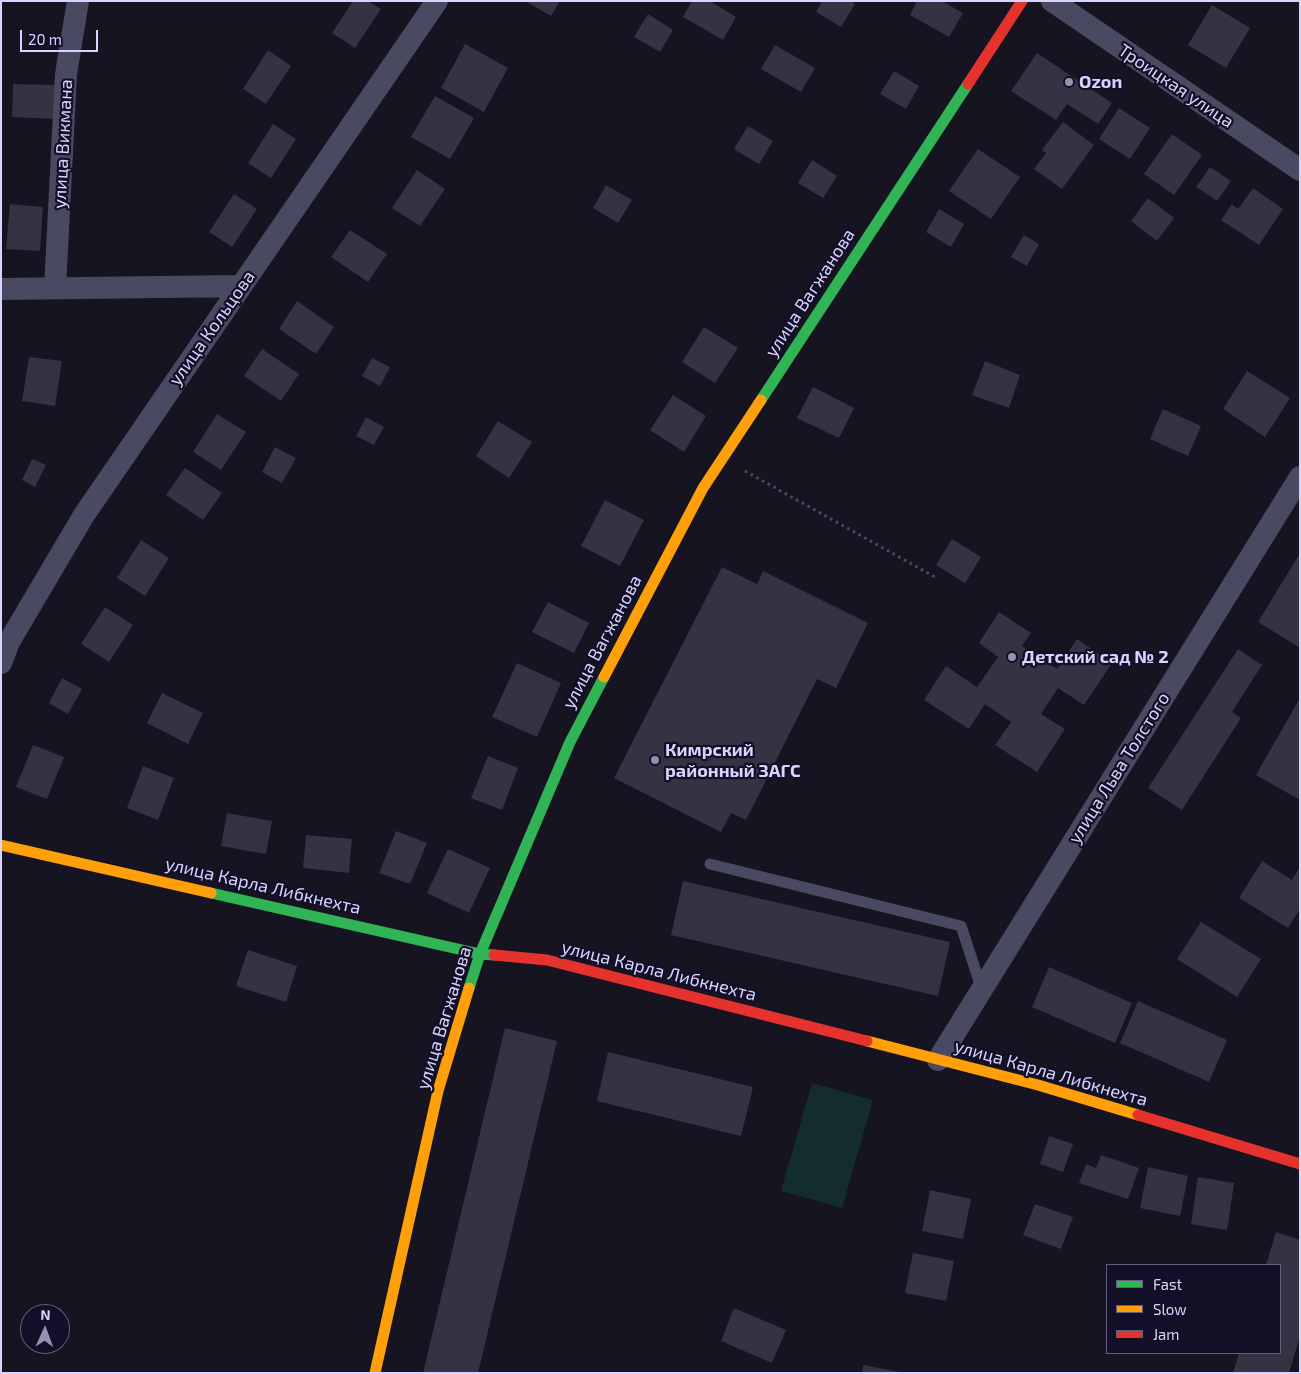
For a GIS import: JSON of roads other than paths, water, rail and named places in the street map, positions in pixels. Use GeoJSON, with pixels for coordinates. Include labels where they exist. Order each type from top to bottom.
{"type":"FeatureCollection","features":[{"type":"Feature","properties":{"kind":"street","name":"улица Викмана"},"geometry":{"type":"LineString","coordinates":[[55,288],[66,74],[78,1]]}},
{"type":"Feature","properties":{"kind":"street","name":"улица Кольцова"},"geometry":{"type":"LineString","coordinates":[[1,663],[8,642],[84,515],[437,1]]}},
{"type":"Feature","properties":{"kind":"street","name":"улица Вагжанова"},"geometry":{"type":"LineString","coordinates":[[375,1373],[438,1091],[480,954],[570,742],[703,488],[1022,1]]}},
{"type":"Feature","properties":{"kind":"street","name":"Троицкая улица"},"geometry":{"type":"LineString","coordinates":[[1052,1],[1300,170]]}},
{"type":"Feature","properties":{"kind":"street"},"geometry":{"type":"LineString","coordinates":[[1,289],[241,286]]}},
{"type":"Feature","properties":{"kind":"street","name":"улица Льва Толстого"},"geometry":{"type":"LineString","coordinates":[[938,1060],[1300,477]]}},
{"type":"Feature","properties":{"kind":"street","name":"улица Карла Либкнехта"},"geometry":{"type":"LineString","coordinates":[[1,845],[480,954],[547,960],[1038,1085],[1300,1164]]}},
{"type":"Feature","properties":{"kind":"lane"},"geometry":{"type":"LineString","coordinates":[[710,864],[961,926],[982,990]]}},
{"type":"Feature","properties":{"kind":"place","name":"Ozon"},"geometry":{"type":"Point","coordinates":[1069,82]}},
{"type":"Feature","properties":{"kind":"place","name":"Детский сад № 2"},"geometry":{"type":"Point","coordinates":[1012,657]}},
{"type":"Feature","properties":{"kind":"place","name":"Кимрский районный ЗАГС"},"geometry":{"type":"Point","coordinates":[655,760]}}]}
